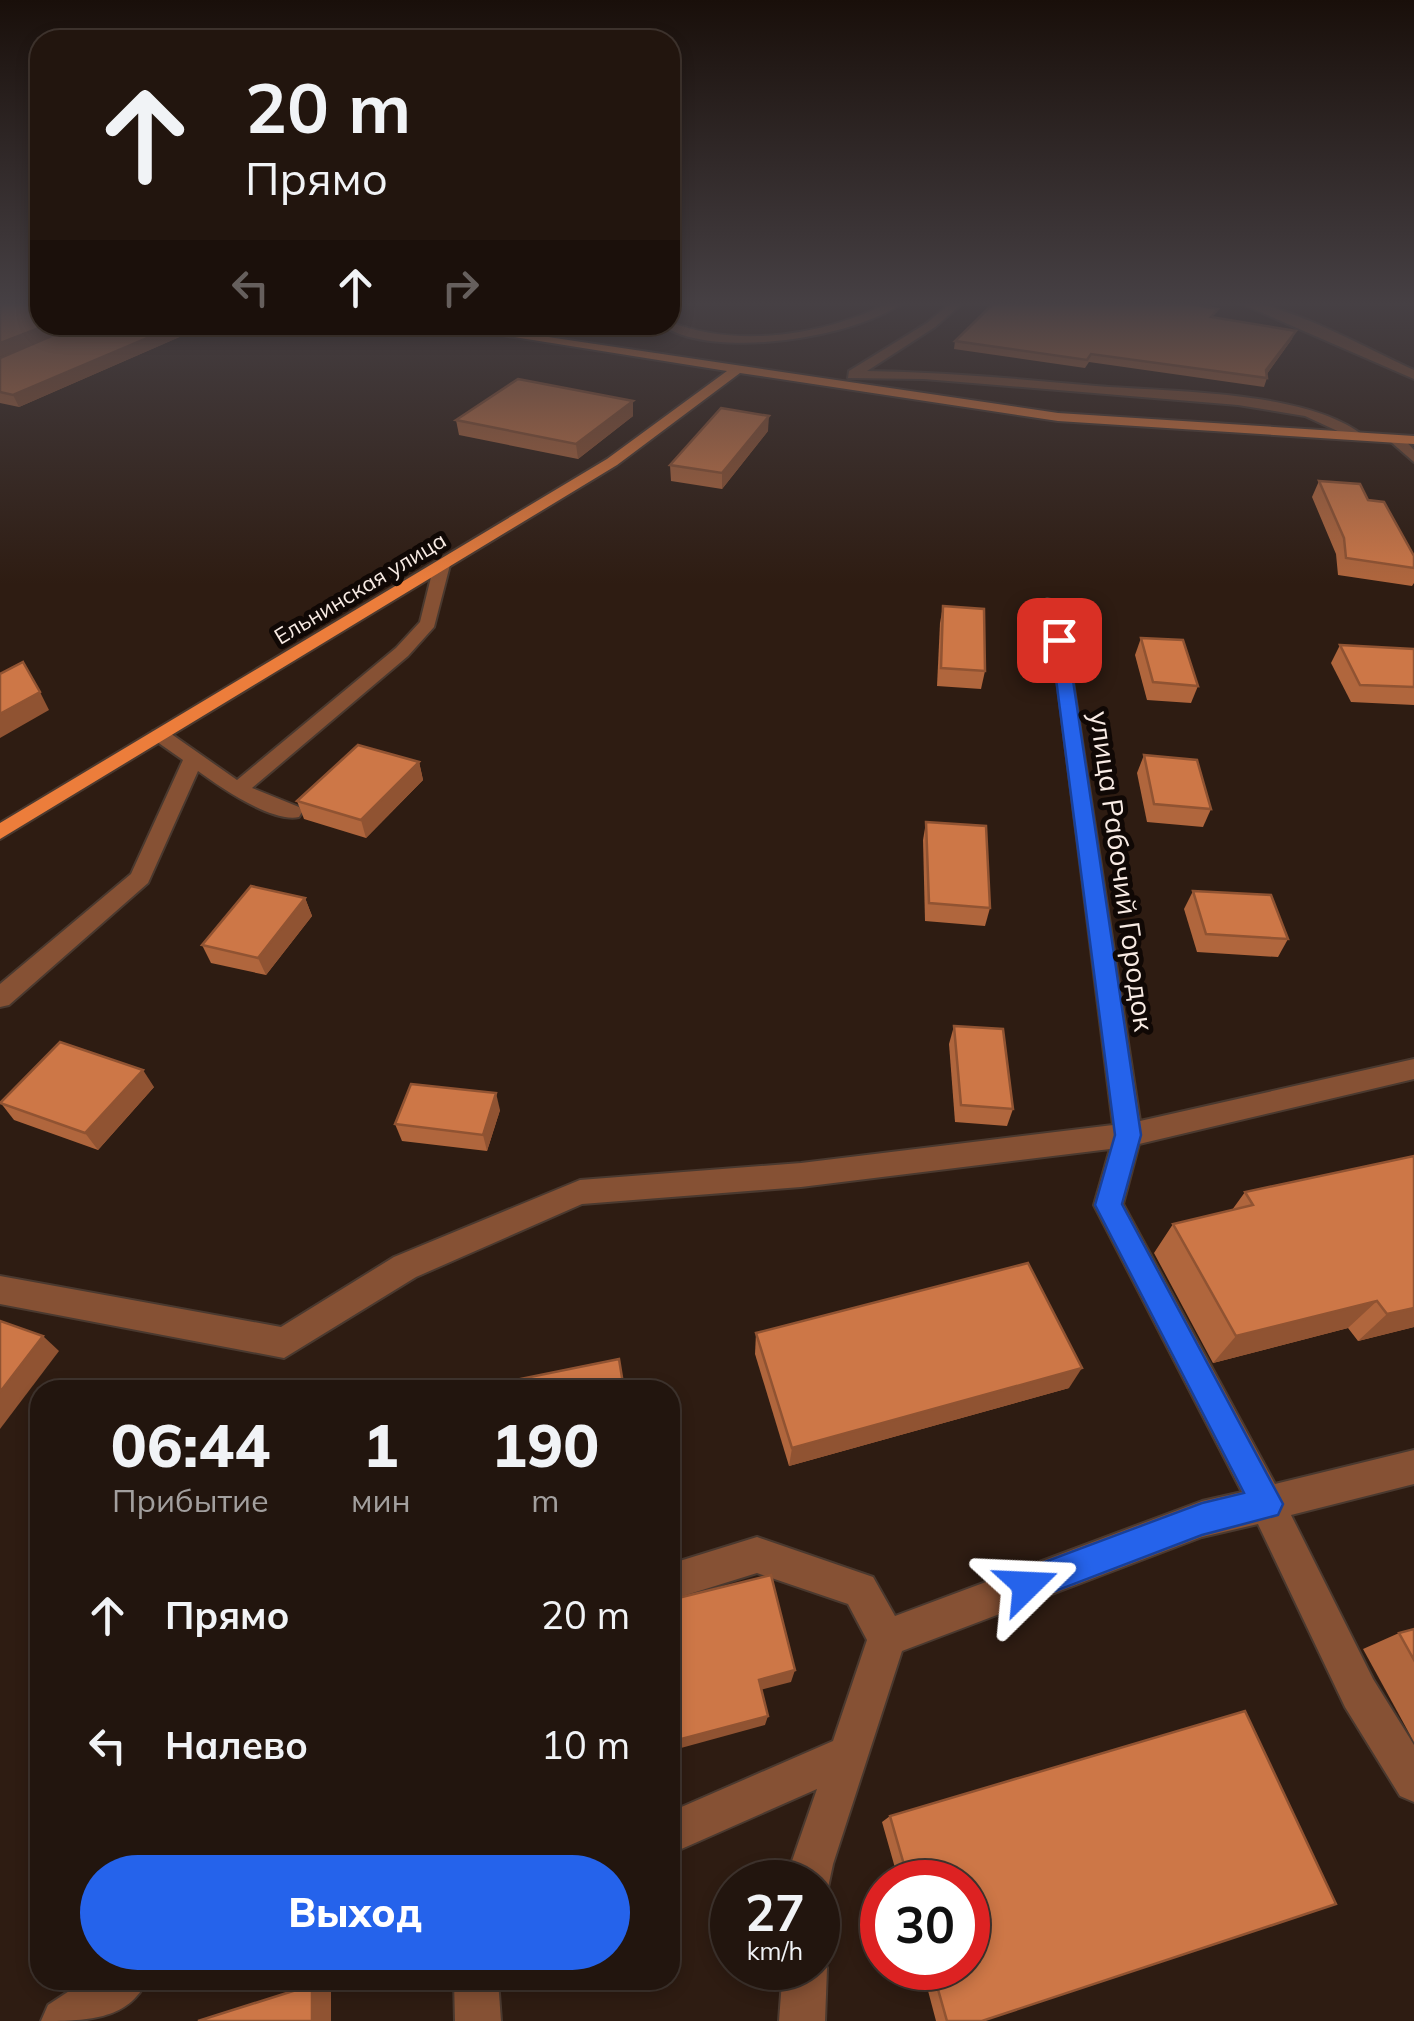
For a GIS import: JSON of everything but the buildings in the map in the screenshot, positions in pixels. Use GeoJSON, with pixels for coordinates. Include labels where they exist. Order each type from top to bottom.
{"type":"FeatureCollection","features":[{"type":"Feature","properties":{"kind":"main road","name":"Ельнинская улица"},"geometry":{"type":"LineString","coordinates":[[0,832],[612,462],[701,395]]}},
{"type":"Feature","properties":{"kind":"main road"},"geometry":{"type":"LineString","coordinates":[[907,395],[1058,417],[1414,440]]}},
{"type":"Feature","properties":{"kind":"street"},"geometry":{"type":"LineString","coordinates":[[1169,395],[1238,401],[1308,414],[1357,436]]}},
{"type":"Feature","properties":{"kind":"street"},"geometry":{"type":"LineString","coordinates":[[1396,439],[1414,458]]}},
{"type":"Feature","properties":{"kind":"street"},"geometry":{"type":"LineString","coordinates":[[238,790],[402,652],[428,623],[442,565]]}},
{"type":"Feature","properties":{"kind":"street","name":"улица Рабочий Городок"},"geometry":{"type":"LineString","coordinates":[[1053,603],[1128,1135]]}},
{"type":"Feature","properties":{"kind":"street"},"geometry":{"type":"LineString","coordinates":[[160,735],[238,790],[292,812]]}},
{"type":"Feature","properties":{"kind":"street"},"geometry":{"type":"LineString","coordinates":[[0,998],[140,878],[192,758]]}},
{"type":"Feature","properties":{"kind":"street"},"geometry":{"type":"LineString","coordinates":[[0,1290],[284,1343],[404,1267],[580,1192],[801,1175],[1128,1135],[1414,1069]]}},
{"type":"Feature","properties":{"kind":"street"},"geometry":{"type":"LineString","coordinates":[[1128,1135],[1108,1205],[1267,1504],[1359,1692],[1414,1782]]}},
{"type":"Feature","properties":{"kind":"street"},"geometry":{"type":"LineString","coordinates":[[887,1638],[1202,1519],[1414,1467]]}},
{"type":"Feature","properties":{"kind":"street"},"geometry":{"type":"LineString","coordinates":[[680,1579],[757,1555],[860,1590],[887,1638],[813,1860]]}},
{"type":"Feature","properties":{"kind":"street"},"geometry":{"type":"LineString","coordinates":[[680,1830],[848,1754]]}},
{"type":"Feature","properties":{"kind":"street"},"geometry":{"type":"LineString","coordinates":[[64,2021],[110,1990]]}},
{"type":"Feature","properties":{"kind":"street"},"geometry":{"type":"LineString","coordinates":[[476,1990],[478,2021]]}},
{"type":"Feature","properties":{"kind":"street"},"geometry":{"type":"LineString","coordinates":[[802,2021],[804,1990]]}},
{"type":"Feature","properties":{"kind":"route"},"geometry":{"type":"LineString","coordinates":[[1027,1585],[1202,1519],[1267,1504],[1108,1205],[1128,1135],[1124,1088],[1059,640]]}}]}
